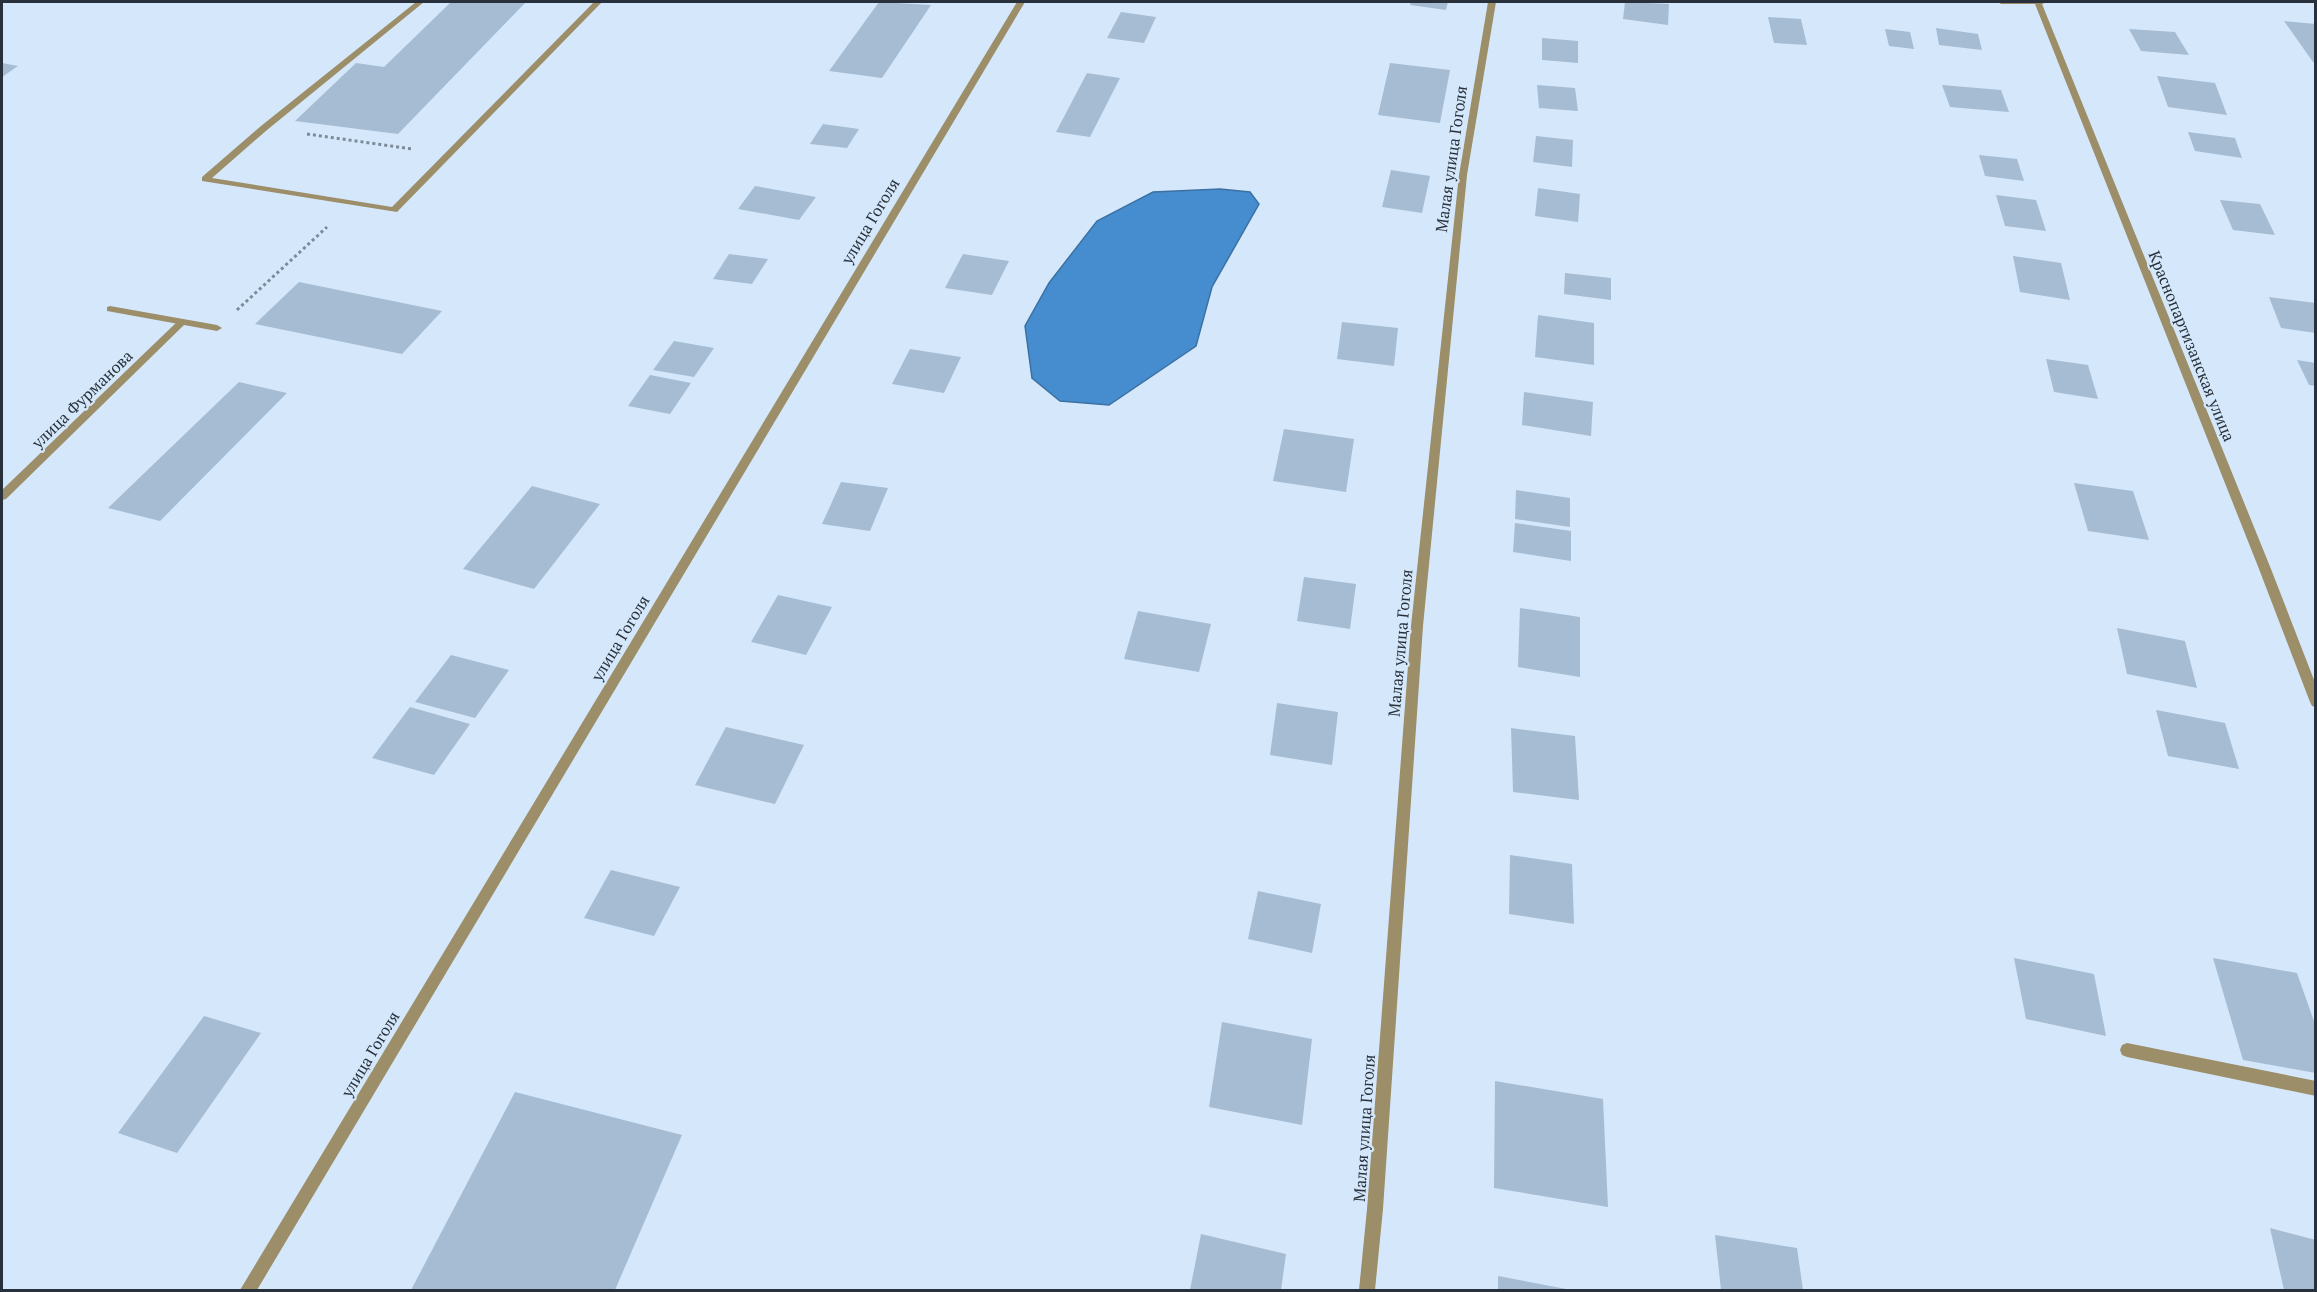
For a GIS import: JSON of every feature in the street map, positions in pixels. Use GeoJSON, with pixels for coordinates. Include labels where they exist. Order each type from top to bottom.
{"type":"FeatureCollection","features":[{"type":"Feature","properties":{"kind":"street"},"geometry":{"type":"LineString","coordinates":[[420,2],[264,128],[205,179],[394,210],[598,2]]}},
{"type":"Feature","properties":{"kind":"street","name":"улица Гоголя"},"geometry":{"type":"LineString","coordinates":[[248,1290],[1021,2]]}},
{"type":"Feature","properties":{"kind":"street","name":"Малая улица Гоголя"},"geometry":{"type":"LineString","coordinates":[[1367,1290],[1375,1209],[1417,626],[1463,174],[1492,2]]}},
{"type":"Feature","properties":{"kind":"street"},"geometry":{"type":"LineString","coordinates":[[2001,2],[2042,2]]}},
{"type":"Feature","properties":{"kind":"street","name":"Краснопартизанская улица"},"geometry":{"type":"LineString","coordinates":[[2042,2],[2316,702]]}},
{"type":"Feature","properties":{"kind":"street"},"geometry":{"type":"LineString","coordinates":[[110,309],[217,328]]}},
{"type":"Feature","properties":{"kind":"street","name":"улица Фурманова"},"geometry":{"type":"LineString","coordinates":[[2,496],[182,322]]}},
{"type":"Feature","properties":{"kind":"street"},"geometry":{"type":"LineString","coordinates":[[2127,1050],[2316,1089]]}},
{"type":"Feature","properties":{"kind":"water"},"geometry":{"type":"Polygon","coordinates":[[[1220,189],[1250,192],[1259,204],[1212,287],[1196,346],[1109,405],[1060,401],[1032,378],[1025,326],[1049,283],[1097,221],[1153,192],[1220,189]]]}},
{"type":"Feature","properties":{"kind":"building"},"geometry":{"type":"Polygon","coordinates":[[[451,2],[526,2],[398,134],[295,121],[356,63],[384,67],[451,2]]]}},
{"type":"Feature","properties":{"kind":"building"},"geometry":{"type":"Polygon","coordinates":[[[879,2],[931,5],[882,78],[829,71],[879,2]]]}},
{"type":"Feature","properties":{"kind":"building"},"geometry":{"type":"Polygon","coordinates":[[[1411,2],[1448,2],[1446,10],[1410,5],[1411,2]]]}},
{"type":"Feature","properties":{"kind":"building"},"geometry":{"type":"Polygon","coordinates":[[[1625,2],[1669,4],[1668,25],[1623,19],[1625,2]]]}},
{"type":"Feature","properties":{"kind":"building"},"geometry":{"type":"Polygon","coordinates":[[[1121,12],[1156,17],[1144,43],[1107,38],[1121,12]]]}},
{"type":"Feature","properties":{"kind":"building"},"geometry":{"type":"Polygon","coordinates":[[[1768,17],[1801,19],[1807,45],[1774,43],[1768,17]]]}},
{"type":"Feature","properties":{"kind":"building"},"geometry":{"type":"Polygon","coordinates":[[[2284,21],[2316,24],[2316,63],[2313,62],[2284,21]]]}},
{"type":"Feature","properties":{"kind":"building"},"geometry":{"type":"Polygon","coordinates":[[[1936,28],[1978,34],[1982,50],[1939,45],[1936,28]]]}},
{"type":"Feature","properties":{"kind":"building"},"geometry":{"type":"Polygon","coordinates":[[[1885,29],[1910,32],[1914,49],[1889,46],[1885,29]]]}},
{"type":"Feature","properties":{"kind":"building"},"geometry":{"type":"Polygon","coordinates":[[[2129,29],[2175,32],[2189,55],[2141,51],[2129,29]]]}},
{"type":"Feature","properties":{"kind":"building"},"geometry":{"type":"Polygon","coordinates":[[[1542,38],[1578,41],[1578,63],[1542,60],[1542,38]]]}},
{"type":"Feature","properties":{"kind":"building"},"geometry":{"type":"Polygon","coordinates":[[[2,63],[18,66],[2,77],[2,63]]]}},
{"type":"Feature","properties":{"kind":"building"},"geometry":{"type":"Polygon","coordinates":[[[1390,63],[1450,70],[1440,123],[1378,115],[1390,63]]]}},
{"type":"Feature","properties":{"kind":"building"},"geometry":{"type":"Polygon","coordinates":[[[1087,73],[1120,78],[1090,137],[1056,132],[1087,73]]]}},
{"type":"Feature","properties":{"kind":"building"},"geometry":{"type":"Polygon","coordinates":[[[2157,76],[2215,83],[2227,115],[2168,107],[2157,76]]]}},
{"type":"Feature","properties":{"kind":"building"},"geometry":{"type":"Polygon","coordinates":[[[1537,85],[1575,88],[1578,111],[1539,108],[1537,85]]]}},
{"type":"Feature","properties":{"kind":"building"},"geometry":{"type":"Polygon","coordinates":[[[1942,85],[2001,90],[2009,112],[1950,107],[1942,85]]]}},
{"type":"Feature","properties":{"kind":"building"},"geometry":{"type":"Polygon","coordinates":[[[823,124],[859,129],[847,148],[810,144],[823,124]]]}},
{"type":"Feature","properties":{"kind":"building"},"geometry":{"type":"Polygon","coordinates":[[[2188,132],[2235,138],[2242,158],[2195,151],[2188,132]]]}},
{"type":"Feature","properties":{"kind":"building"},"geometry":{"type":"Polygon","coordinates":[[[1536,136],[1573,140],[1572,167],[1533,162],[1536,136]]]}},
{"type":"Feature","properties":{"kind":"building"},"geometry":{"type":"Polygon","coordinates":[[[1979,155],[2017,159],[2024,181],[1985,176],[1979,155]]]}},
{"type":"Feature","properties":{"kind":"building"},"geometry":{"type":"Polygon","coordinates":[[[1391,170],[1430,176],[1422,213],[1382,207],[1391,170]]]}},
{"type":"Feature","properties":{"kind":"building"},"geometry":{"type":"Polygon","coordinates":[[[755,186],[816,197],[799,220],[738,209],[755,186]]]}},
{"type":"Feature","properties":{"kind":"building"},"geometry":{"type":"Polygon","coordinates":[[[1538,188],[1580,194],[1578,222],[1535,216],[1538,188]]]}},
{"type":"Feature","properties":{"kind":"building"},"geometry":{"type":"Polygon","coordinates":[[[1996,195],[2036,200],[2046,231],[2005,226],[1996,195]]]}},
{"type":"Feature","properties":{"kind":"building"},"geometry":{"type":"Polygon","coordinates":[[[2220,200],[2260,204],[2275,235],[2233,230],[2220,200]]]}},
{"type":"Feature","properties":{"kind":"building"},"geometry":{"type":"Polygon","coordinates":[[[729,254],[768,259],[752,284],[713,279],[729,254]]]}},
{"type":"Feature","properties":{"kind":"building"},"geometry":{"type":"Polygon","coordinates":[[[963,254],[1009,261],[992,295],[945,288],[963,254]]]}},
{"type":"Feature","properties":{"kind":"building"},"geometry":{"type":"Polygon","coordinates":[[[2013,256],[2061,263],[2070,300],[2020,292],[2013,256]]]}},
{"type":"Feature","properties":{"kind":"building"},"geometry":{"type":"Polygon","coordinates":[[[1565,273],[1611,278],[1611,300],[1564,294],[1565,273]]]}},
{"type":"Feature","properties":{"kind":"building"},"geometry":{"type":"Polygon","coordinates":[[[299,282],[442,311],[402,354],[255,324],[299,282]]]}},
{"type":"Feature","properties":{"kind":"building"},"geometry":{"type":"Polygon","coordinates":[[[2269,297],[2316,303],[2316,333],[2281,328],[2269,297]]]}},
{"type":"Feature","properties":{"kind":"building"},"geometry":{"type":"Polygon","coordinates":[[[1538,315],[1594,323],[1594,365],[1535,357],[1538,315]]]}},
{"type":"Feature","properties":{"kind":"building"},"geometry":{"type":"Polygon","coordinates":[[[1342,322],[1398,328],[1394,366],[1337,359],[1342,322]]]}},
{"type":"Feature","properties":{"kind":"building"},"geometry":{"type":"Polygon","coordinates":[[[674,341],[714,348],[694,377],[653,370],[674,341]]]}},
{"type":"Feature","properties":{"kind":"building"},"geometry":{"type":"Polygon","coordinates":[[[910,349],[961,357],[944,393],[892,384],[910,349]]]}},
{"type":"Feature","properties":{"kind":"building"},"geometry":{"type":"Polygon","coordinates":[[[2046,359],[2088,365],[2098,399],[2054,392],[2046,359]]]}},
{"type":"Feature","properties":{"kind":"building"},"geometry":{"type":"Polygon","coordinates":[[[2297,360],[2316,363],[2316,386],[2309,385],[2297,360]]]}},
{"type":"Feature","properties":{"kind":"building"},"geometry":{"type":"Polygon","coordinates":[[[650,375],[691,383],[670,414],[628,406],[650,375]]]}},
{"type":"Feature","properties":{"kind":"building"},"geometry":{"type":"Polygon","coordinates":[[[239,382],[287,393],[160,521],[108,508],[239,382]]]}},
{"type":"Feature","properties":{"kind":"building"},"geometry":{"type":"Polygon","coordinates":[[[1524,392],[1593,402],[1591,436],[1522,425],[1524,392]]]}},
{"type":"Feature","properties":{"kind":"building"},"geometry":{"type":"Polygon","coordinates":[[[1284,429],[1354,439],[1346,492],[1273,481],[1284,429]]]}},
{"type":"Feature","properties":{"kind":"building"},"geometry":{"type":"Polygon","coordinates":[[[841,482],[888,488],[870,531],[822,524],[841,482]]]}},
{"type":"Feature","properties":{"kind":"building"},"geometry":{"type":"Polygon","coordinates":[[[2074,483],[2133,491],[2149,540],[2088,531],[2074,483]]]}},
{"type":"Feature","properties":{"kind":"building"},"geometry":{"type":"Polygon","coordinates":[[[532,486],[600,504],[534,589],[463,569],[532,486]]]}},
{"type":"Feature","properties":{"kind":"building"},"geometry":{"type":"Polygon","coordinates":[[[1516,490],[1570,498],[1570,527],[1515,519],[1516,490]]]}},
{"type":"Feature","properties":{"kind":"building"},"geometry":{"type":"Polygon","coordinates":[[[1515,523],[1571,531],[1571,561],[1513,552],[1515,523]]]}},
{"type":"Feature","properties":{"kind":"building"},"geometry":{"type":"Polygon","coordinates":[[[1304,577],[1356,584],[1350,629],[1297,621],[1304,577]]]}},
{"type":"Feature","properties":{"kind":"building"},"geometry":{"type":"Polygon","coordinates":[[[778,595],[832,607],[806,655],[751,642],[778,595]]]}},
{"type":"Feature","properties":{"kind":"building"},"geometry":{"type":"Polygon","coordinates":[[[1520,608],[1580,617],[1580,677],[1518,667],[1520,608]]]}},
{"type":"Feature","properties":{"kind":"building"},"geometry":{"type":"Polygon","coordinates":[[[1138,611],[1211,624],[1199,672],[1124,659],[1138,611]]]}},
{"type":"Feature","properties":{"kind":"building"},"geometry":{"type":"Polygon","coordinates":[[[2117,628],[2185,641],[2197,688],[2127,674],[2117,628]]]}},
{"type":"Feature","properties":{"kind":"building"},"geometry":{"type":"Polygon","coordinates":[[[451,655],[509,670],[475,718],[415,702],[451,655]]]}},
{"type":"Feature","properties":{"kind":"building"},"geometry":{"type":"Polygon","coordinates":[[[1277,703],[1338,712],[1332,765],[1270,755],[1277,703]]]}},
{"type":"Feature","properties":{"kind":"building"},"geometry":{"type":"Polygon","coordinates":[[[410,707],[470,724],[434,775],[372,758],[410,707]]]}},
{"type":"Feature","properties":{"kind":"building"},"geometry":{"type":"Polygon","coordinates":[[[2156,710],[2225,723],[2239,769],[2168,756],[2156,710]]]}},
{"type":"Feature","properties":{"kind":"building"},"geometry":{"type":"Polygon","coordinates":[[[726,727],[804,745],[775,804],[695,785],[726,727]]]}},
{"type":"Feature","properties":{"kind":"building"},"geometry":{"type":"Polygon","coordinates":[[[1511,728],[1575,736],[1579,800],[1513,792],[1511,728]]]}},
{"type":"Feature","properties":{"kind":"building"},"geometry":{"type":"Polygon","coordinates":[[[1510,855],[1572,864],[1574,924],[1509,914],[1510,855]]]}},
{"type":"Feature","properties":{"kind":"building"},"geometry":{"type":"Polygon","coordinates":[[[611,870],[680,887],[654,936],[584,918],[611,870]]]}},
{"type":"Feature","properties":{"kind":"building"},"geometry":{"type":"Polygon","coordinates":[[[1258,891],[1321,904],[1312,953],[1248,939],[1258,891]]]}},
{"type":"Feature","properties":{"kind":"building"},"geometry":{"type":"Polygon","coordinates":[[[2014,958],[2094,974],[2106,1036],[2026,1019],[2014,958]]]}},
{"type":"Feature","properties":{"kind":"building"},"geometry":{"type":"Polygon","coordinates":[[[2213,958],[2297,973],[2316,1027],[2316,1073],[2243,1060],[2213,958]]]}},
{"type":"Feature","properties":{"kind":"building"},"geometry":{"type":"Polygon","coordinates":[[[204,1016],[261,1033],[177,1153],[118,1133],[204,1016]]]}},
{"type":"Feature","properties":{"kind":"building"},"geometry":{"type":"Polygon","coordinates":[[[1222,1022],[1312,1039],[1302,1125],[1209,1107],[1222,1022]]]}},
{"type":"Feature","properties":{"kind":"building"},"geometry":{"type":"Polygon","coordinates":[[[1495,1081],[1603,1099],[1608,1207],[1494,1188],[1495,1081]]]}},
{"type":"Feature","properties":{"kind":"building"},"geometry":{"type":"Polygon","coordinates":[[[515,1092],[682,1135],[615,1290],[411,1290],[515,1092]]]}},
{"type":"Feature","properties":{"kind":"building"},"geometry":{"type":"Polygon","coordinates":[[[2270,1228],[2316,1240],[2316,1290],[2284,1290],[2270,1228]]]}},
{"type":"Feature","properties":{"kind":"building"},"geometry":{"type":"Polygon","coordinates":[[[1201,1234],[1286,1254],[1281,1290],[1190,1290],[1201,1234]]]}},
{"type":"Feature","properties":{"kind":"building"},"geometry":{"type":"Polygon","coordinates":[[[1715,1235],[1797,1248],[1803,1290],[1721,1290],[1715,1235]]]}},
{"type":"Feature","properties":{"kind":"building"},"geometry":{"type":"Polygon","coordinates":[[[1498,1276],[1566,1289],[1566,1290],[1498,1290],[1498,1276]]]}}]}
